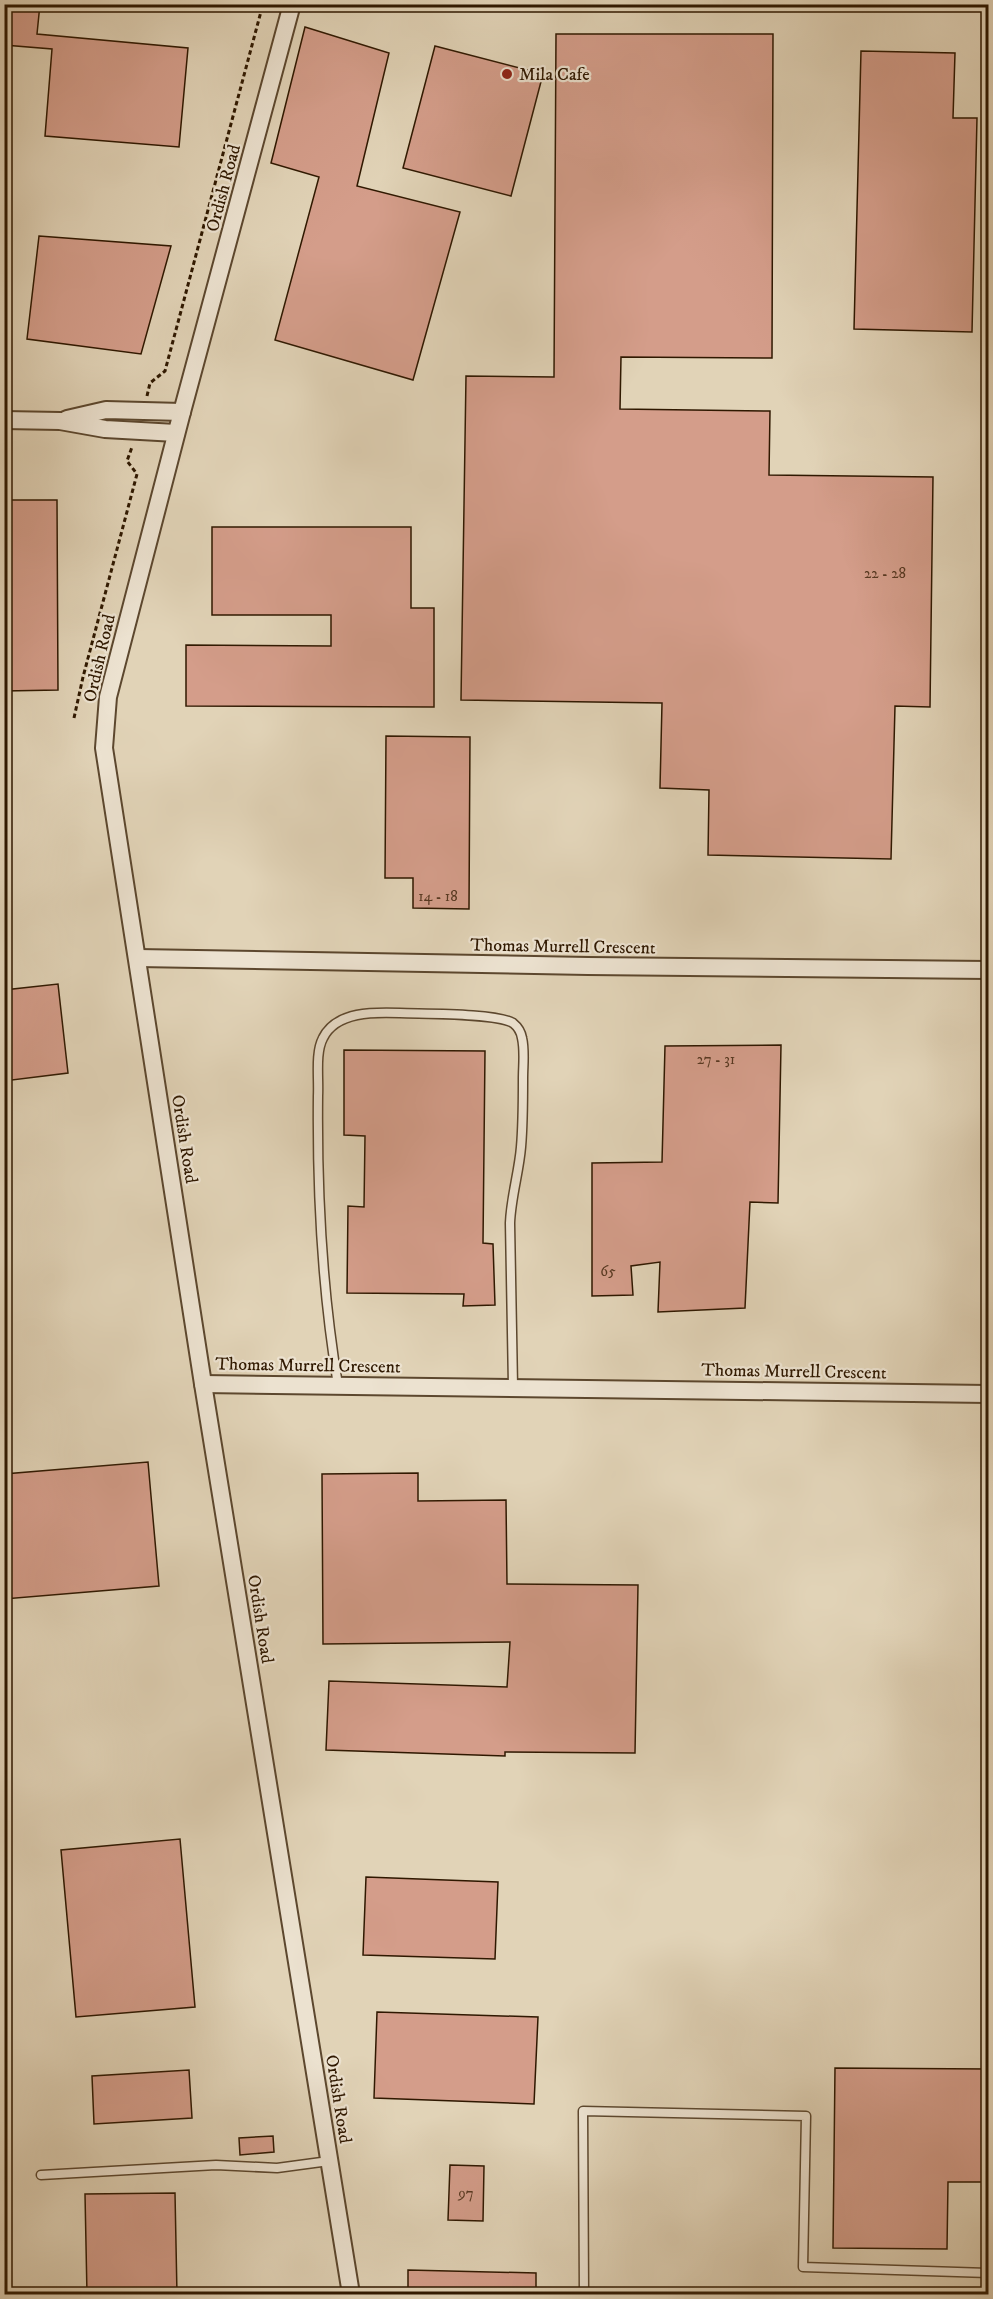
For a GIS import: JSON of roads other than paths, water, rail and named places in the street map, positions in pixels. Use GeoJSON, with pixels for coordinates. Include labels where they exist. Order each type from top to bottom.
{"type":"FeatureCollection","features":[{"type":"Feature","properties":{"kind":"street","name":"Ordish Road"},"geometry":{"type":"LineString","coordinates":[[292,4],[176,433],[108,697],[104,748],[203,1384],[351,2295]]}},
{"type":"Feature","properties":{"kind":"street"},"geometry":{"type":"LineString","coordinates":[[60,421],[106,410],[182,412]]}},
{"type":"Feature","properties":{"kind":"street"},"geometry":{"type":"LineString","coordinates":[[4,420],[60,421],[105,429],[176,433]]}},
{"type":"Feature","properties":{"kind":"street","name":"Thomas Murrell Crescent"},"geometry":{"type":"LineString","coordinates":[[138,958],[576,966],[988,970]]}},
{"type":"Feature","properties":{"kind":"street","name":"Thomas Murrell Crescent"},"geometry":{"type":"LineString","coordinates":[[203,1384],[513,1386],[988,1394]]}},
{"type":"Feature","properties":{"kind":"lane"},"geometry":{"type":"LineString","coordinates":[[338,1385],[324,1285],[318,1120],[319,1056],[321,1040],[327,1030],[338,1022],[358,1014],[379,1012],[440,1014],[507,1021],[515,1025],[522,1038],[521,1149],[511,1198],[510,1222],[513,1386]]}},
{"type":"Feature","properties":{"kind":"lane"},"geometry":{"type":"LineString","coordinates":[[584,2295],[583,2111],[806,2116],[803,2267],[988,2273]]}},
{"type":"Feature","properties":{"kind":"lane"},"geometry":{"type":"LineString","coordinates":[[41,2175],[216,2165],[277,2168],[329,2161]]}},
{"type":"Feature","properties":{"kind":"place","name":"Mila Cafe"},"geometry":{"type":"Point","coordinates":[507,74]}}]}
